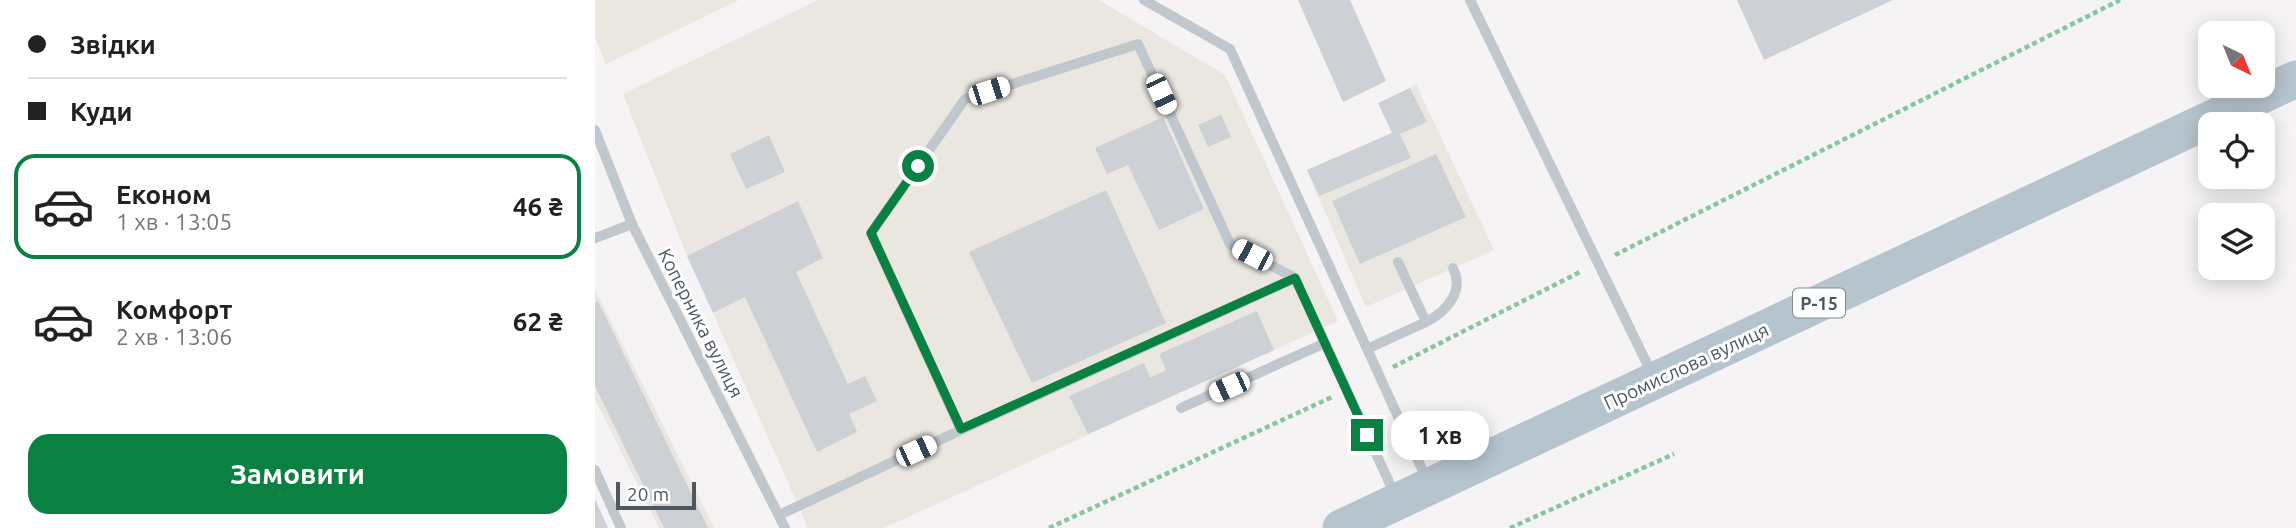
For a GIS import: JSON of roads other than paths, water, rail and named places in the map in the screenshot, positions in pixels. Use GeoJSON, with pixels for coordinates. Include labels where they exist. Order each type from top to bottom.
{"type":"FeatureCollection","features":[{"type":"Feature","properties":{"kind":"main road","name":"Промислова вулиця"},"geometry":{"type":"LineString","coordinates":[[1341,528],[2296,79]]}},
{"type":"Feature","properties":{"kind":"lane"},"geometry":{"type":"LineString","coordinates":[[1144,0],[1230,49],[1367,349],[1414,494]]}},
{"type":"Feature","properties":{"kind":"lane"},"geometry":{"type":"LineString","coordinates":[[1470,0],[1655,380]]}},
{"type":"Feature","properties":{"kind":"lane"},"geometry":{"type":"LineString","coordinates":[[961,429],[871,233],[965,99],[1138,44],[1230,244],[1295,278],[1325,343],[1414,494]]}},
{"type":"Feature","properties":{"kind":"lane","name":"Коперника вулиця"},"geometry":{"type":"LineString","coordinates":[[595,130],[632,224],[785,528]]}},
{"type":"Feature","properties":{"kind":"lane"},"geometry":{"type":"LineString","coordinates":[[595,238],[632,224]]}},
{"type":"Feature","properties":{"kind":"lane"},"geometry":{"type":"LineString","coordinates":[[1398,262],[1426,322]]}},
{"type":"Feature","properties":{"kind":"lane"},"geometry":{"type":"LineString","coordinates":[[1367,349],[1439,316],[1454,298],[1458,278],[1454,268]]}},
{"type":"Feature","properties":{"kind":"lane"},"geometry":{"type":"LineString","coordinates":[[779,515],[961,429],[1295,278]]}},
{"type":"Feature","properties":{"kind":"lane"},"geometry":{"type":"LineString","coordinates":[[1181,408],[1325,343]]}},
{"type":"Feature","properties":{"kind":"lane"},"geometry":{"type":"LineString","coordinates":[[595,470],[621,528]]}}]}
